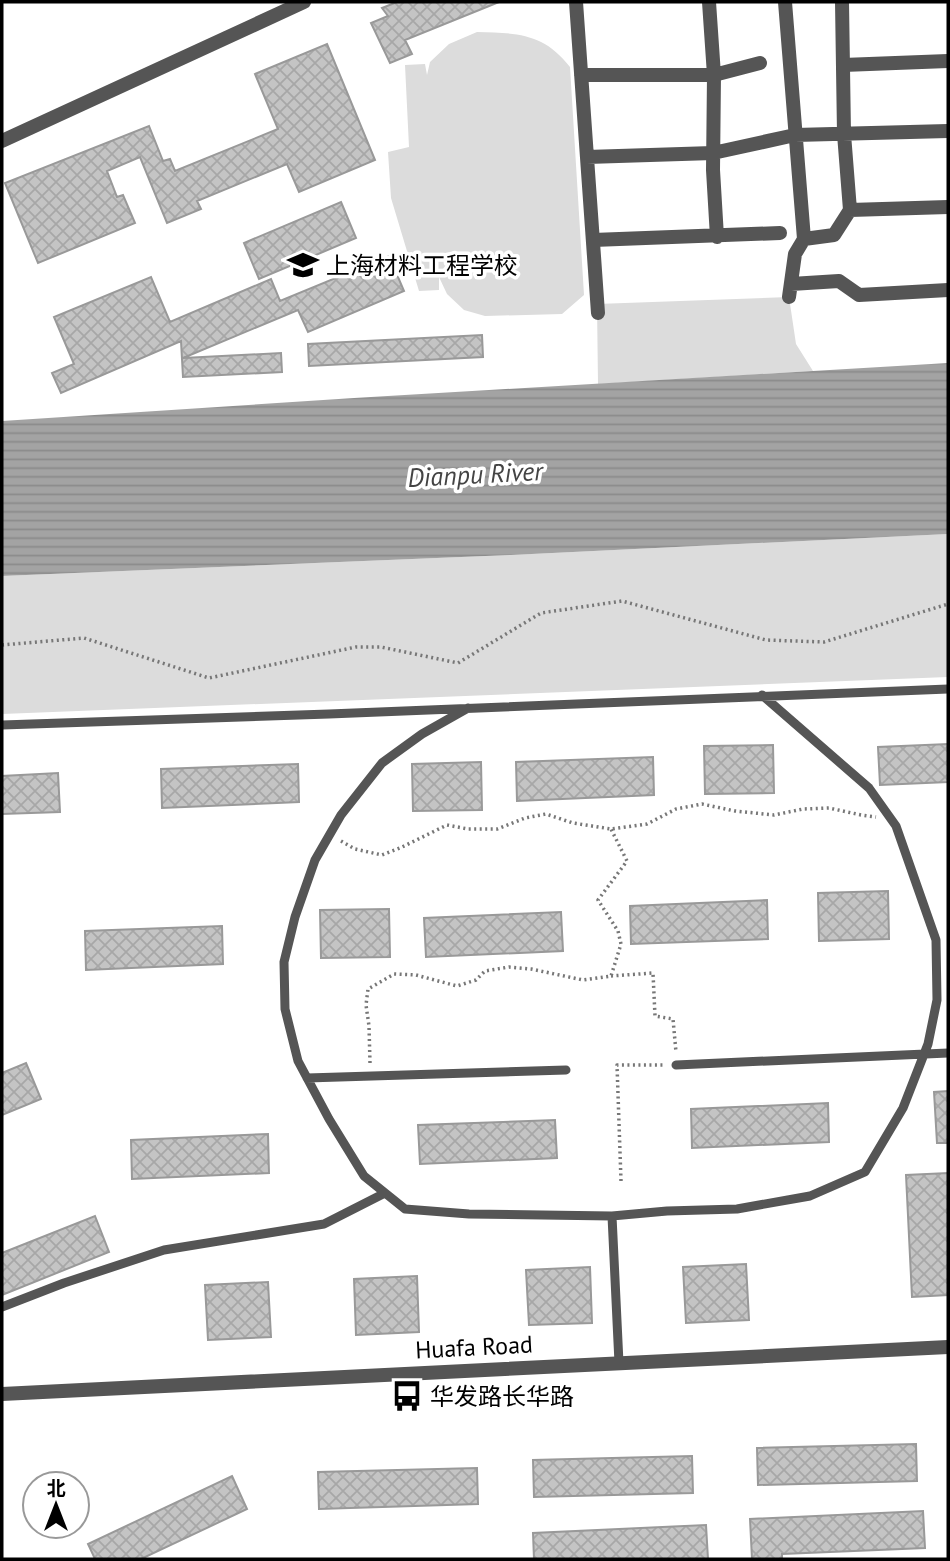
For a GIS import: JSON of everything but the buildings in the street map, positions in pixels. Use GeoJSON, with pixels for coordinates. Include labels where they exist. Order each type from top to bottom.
{"type":"FeatureCollection","features":[{"type":"Feature","properties":{"kind":"street"},"geometry":{"type":"LineString","coordinates":[[2,141],[304,2]]}},
{"type":"Feature","properties":{"kind":"street"},"geometry":{"type":"LineString","coordinates":[[576,2],[598,313]]}},
{"type":"Feature","properties":{"kind":"street"},"geometry":{"type":"LineString","coordinates":[[709,2],[714,75],[713,153],[717,237]]}},
{"type":"Feature","properties":{"kind":"street"},"geometry":{"type":"LineString","coordinates":[[785,2],[804,239],[795,254],[790,291],[839,281],[859,295],[948,290]]}},
{"type":"Feature","properties":{"kind":"street"},"geometry":{"type":"LineString","coordinates":[[804,239],[834,234],[850,210],[844,134],[842,2]]}},
{"type":"Feature","properties":{"kind":"street"},"geometry":{"type":"LineString","coordinates":[[843,65],[948,61]]}},
{"type":"Feature","properties":{"kind":"street"},"geometry":{"type":"LineString","coordinates":[[582,75],[714,75],[760,63]]}},
{"type":"Feature","properties":{"kind":"street"},"geometry":{"type":"LineString","coordinates":[[587,157],[713,153],[795,135],[948,131]]}},
{"type":"Feature","properties":{"kind":"street"},"geometry":{"type":"LineString","coordinates":[[850,210],[948,207]]}},
{"type":"Feature","properties":{"kind":"street"},"geometry":{"type":"LineString","coordinates":[[593,240],[780,233]]}},
{"type":"Feature","properties":{"kind":"street","name":"Huafa Road"},"geometry":{"type":"LineString","coordinates":[[2,1394],[948,1347]]}},
{"type":"Feature","properties":{"kind":"lane"},"geometry":{"type":"LineString","coordinates":[[2,725],[948,689]]}},
{"type":"Feature","properties":{"kind":"lane"},"geometry":{"type":"LineString","coordinates":[[468,708],[422,734],[382,763],[341,815],[315,860],[295,917],[284,962],[285,1009],[298,1061],[364,1176],[405,1209],[469,1214],[612,1216],[737,1209],[810,1196],[865,1171],[903,1108],[924,1053],[937,1000],[936,940],[896,826],[869,788],[762,695]]}},
{"type":"Feature","properties":{"kind":"lane"},"geometry":{"type":"LineString","coordinates":[[677,1065],[948,1053]]}},
{"type":"Feature","properties":{"kind":"lane"},"geometry":{"type":"LineString","coordinates":[[307,1078],[566,1070]]}},
{"type":"Feature","properties":{"kind":"lane"},"geometry":{"type":"LineString","coordinates":[[2,1307],[164,1250],[324,1224],[385,1193]]}},
{"type":"Feature","properties":{"kind":"lane"},"geometry":{"type":"LineString","coordinates":[[612,1216],[619,1363]]}},
{"type":"Feature","properties":{"kind":"path"},"geometry":{"type":"LineString","coordinates":[[2,645],[84,638],[209,678],[356,647],[381,647],[458,663],[541,612],[622,601],[766,640],[824,642],[948,604]]}},
{"type":"Feature","properties":{"kind":"path"},"geometry":{"type":"LineString","coordinates":[[330,835],[355,849],[382,855],[447,825],[468,829],[497,829],[525,818],[546,814],[573,823],[611,829],[647,824],[677,809],[702,804],[774,816],[803,809],[829,808],[861,816],[891,819]]}},
{"type":"Feature","properties":{"kind":"path"},"geometry":{"type":"LineString","coordinates":[[611,829],[627,861],[598,900],[618,931],[621,944],[611,976]]}},
{"type":"Feature","properties":{"kind":"path"},"geometry":{"type":"LineString","coordinates":[[371,1076],[366,1005],[368,989],[394,974],[416,975],[457,986],[476,980],[485,971],[509,967],[583,980],[653,973],[655,1016],[673,1019],[677,1065],[617,1065],[621,1181]]}},
{"type":"Feature","properties":{"kind":"shaded area"},"geometry":{"type":"Polygon","coordinates":[[[477,32],[505,33],[540,41],[570,67],[584,295],[562,314],[485,316],[464,310],[447,294],[439,277],[439,290],[419,291],[391,198],[388,152],[409,147],[405,65],[425,64],[427,75],[430,62],[449,44],[477,32]]]}},
{"type":"Feature","properties":{"kind":"shaded area"},"geometry":{"type":"Polygon","coordinates":[[[789,297],[796,344],[813,371],[598,384],[597,304],[789,297]]]}},
{"type":"Feature","properties":{"kind":"shaded area"},"geometry":{"type":"Polygon","coordinates":[[[948,534],[948,677],[2,714],[2,576],[948,534]]]}},
{"type":"Feature","properties":{"kind":"water","name":"Dianpu River"},"geometry":{"type":"Polygon","coordinates":[[[948,363],[948,534],[2,576],[2,421],[948,363]]]}},
{"type":"Feature","properties":{"kind":"place","name":"上海材料工程学校"},"geometry":{"type":"Point","coordinates":[303,265]}},
{"type":"Feature","properties":{"kind":"place","name":"华发路长华路"},"geometry":{"type":"Point","coordinates":[407,1396]}}]}
